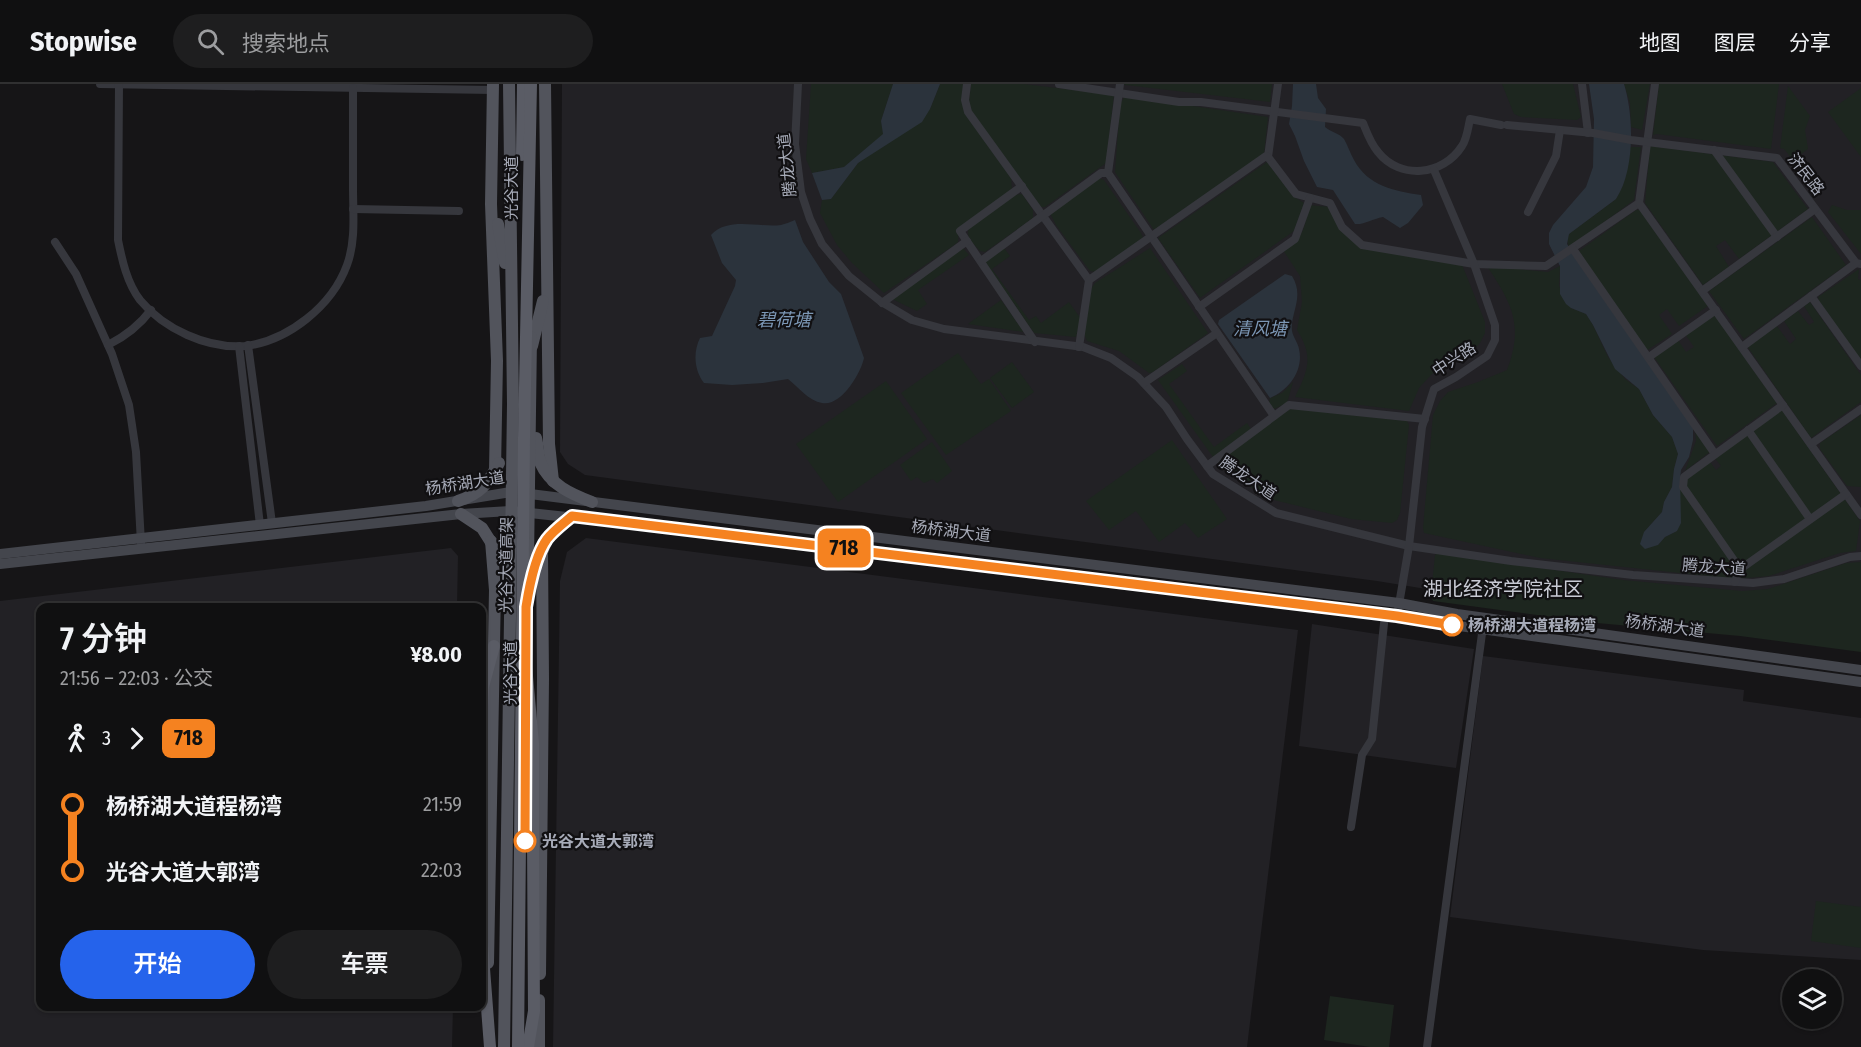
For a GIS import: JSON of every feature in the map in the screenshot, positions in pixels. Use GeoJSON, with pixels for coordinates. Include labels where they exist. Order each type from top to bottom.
{"type":"FeatureCollection","features":[{"type":"Feature","properties":{"kind":"highway","name":"光谷大道高架"},"geometry":{"type":"LineString","coordinates":[[511,1047],[523,84]]}},
{"type":"Feature","properties":{"kind":"highway","name":"光谷大道高架"},"geometry":{"type":"LineString","coordinates":[[518,1047],[530,84]]}},
{"type":"Feature","properties":{"kind":"highway"},"geometry":{"type":"LineString","coordinates":[[486,676],[494,645]]}},
{"type":"Feature","properties":{"kind":"highway"},"geometry":{"type":"LineString","coordinates":[[526,662],[533,743],[534,1011],[528,1047]]}},
{"type":"Feature","properties":{"kind":"highway"},"geometry":{"type":"LineString","coordinates":[[486,994],[490,1047]]}},
{"type":"Feature","properties":{"kind":"main road","name":"光谷大道"},"geometry":{"type":"LineString","coordinates":[[504,1047],[513,404],[509,84]]}},
{"type":"Feature","properties":{"kind":"main road","name":"光谷大道"},"geometry":{"type":"LineString","coordinates":[[524,1047],[526,607],[531,408],[526,202],[530,84]]}},
{"type":"Feature","properties":{"kind":"main road"},"geometry":{"type":"LineString","coordinates":[[545,84],[549,444],[553,480]]}},
{"type":"Feature","properties":{"kind":"main road"},"geometry":{"type":"LineString","coordinates":[[493,87],[491,194],[497,361],[495,470]]}},
{"type":"Feature","properties":{"kind":"main road"},"geometry":{"type":"LineString","coordinates":[[491,194],[511,293]]}},
{"type":"Feature","properties":{"kind":"main road"},"geometry":{"type":"LineString","coordinates":[[531,347],[548,278]]}},
{"type":"Feature","properties":{"kind":"main road"},"geometry":{"type":"LineString","coordinates":[[458,501],[475,495],[488,483],[501,459],[513,404]]}},
{"type":"Feature","properties":{"kind":"main road"},"geometry":{"type":"LineString","coordinates":[[531,408],[540,462],[553,480],[566,492],[592,502]]}},
{"type":"Feature","properties":{"kind":"main road","name":"杨桥湖大道"},"geometry":{"type":"LineString","coordinates":[[0,554],[458,501],[511,492],[1399,603],[1861,670]]}},
{"type":"Feature","properties":{"kind":"main road","name":"杨桥湖大道"},"geometry":{"type":"LineString","coordinates":[[0,564],[461,514],[530,513],[572,516],[1385,614],[1483,630],[1861,682]]}},
{"type":"Feature","properties":{"kind":"main road"},"geometry":{"type":"LineString","coordinates":[[461,514],[482,528],[491,541],[501,563],[510,594]]}},
{"type":"Feature","properties":{"kind":"main road"},"geometry":{"type":"LineString","coordinates":[[526,607],[530,581],[547,540],[572,516]]}},
{"type":"Feature","properties":{"kind":"main road"},"geometry":{"type":"LineString","coordinates":[[490,1047],[488,995],[495,590],[491,541]]}},
{"type":"Feature","properties":{"kind":"main road"},"geometry":{"type":"LineString","coordinates":[[539,1047],[542,552]]}},
{"type":"Feature","properties":{"kind":"main road"},"geometry":{"type":"LineString","coordinates":[[491,732],[509,653]]}},
{"type":"Feature","properties":{"kind":"main road"},"geometry":{"type":"LineString","coordinates":[[486,942],[489,933]]}},
{"type":"Feature","properties":{"kind":"main road"},"geometry":{"type":"LineString","coordinates":[[486,990],[488,995]]}},
{"type":"Feature","properties":{"kind":"street"},"geometry":{"type":"LineString","coordinates":[[100,84],[353,88],[493,87]]}},
{"type":"Feature","properties":{"kind":"street"},"geometry":{"type":"LineString","coordinates":[[119,84],[118,240],[122,262],[130,280],[140,299],[179,333],[205,341],[239,346],[281,335],[301,325],[318,310],[332,292],[347,265],[352,238],[353,209],[353,88]]}},
{"type":"Feature","properties":{"kind":"street","name":"腾龙大道"},"geometry":{"type":"LineString","coordinates":[[798,84],[795,144],[801,192],[822,244],[849,276],[882,303],[912,320],[944,329],[1079,347],[1111,358],[1138,377],[1166,408],[1213,474],[1276,513],[1409,546],[1511,561],[1735,582],[1753,583],[1784,579],[1860,554]]}},
{"type":"Feature","properties":{"kind":"street"},"geometry":{"type":"LineString","coordinates":[[967,84],[965,100],[968,112],[1089,280],[1079,347]]}},
{"type":"Feature","properties":{"kind":"street"},"geometry":{"type":"LineString","coordinates":[[1059,84],[1119,88],[1179,102],[1201,102],[1363,123],[1379,154],[1397,168],[1414,172],[1434,170]]}},
{"type":"Feature","properties":{"kind":"street"},"geometry":{"type":"LineString","coordinates":[[1278,84],[1268,157],[1296,194],[1330,203],[1342,227],[1362,244],[1474,264],[1546,266],[1573,250],[1639,203]]}},
{"type":"Feature","properties":{"kind":"street"},"geometry":{"type":"LineString","coordinates":[[1582,84],[1588,133]]}},
{"type":"Feature","properties":{"kind":"street"},"geometry":{"type":"LineString","coordinates":[[1656,84],[1639,203],[1861,514]]}},
{"type":"Feature","properties":{"kind":"street"},"geometry":{"type":"LineString","coordinates":[[1119,88],[1108,173],[1274,416]]}},
{"type":"Feature","properties":{"kind":"street","name":"济民路"},"geometry":{"type":"LineString","coordinates":[[1434,170],[1454,156],[1463,146],[1470,119],[1777,158],[1858,263]]}},
{"type":"Feature","properties":{"kind":"street"},"geometry":{"type":"LineString","coordinates":[[1528,212],[1556,156],[1560,130]]}},
{"type":"Feature","properties":{"kind":"street"},"geometry":{"type":"LineString","coordinates":[[1714,150],[1777,237]]}},
{"type":"Feature","properties":{"kind":"street"},"geometry":{"type":"LineString","coordinates":[[1089,280],[1266,156],[1268,157]]}},
{"type":"Feature","properties":{"kind":"street","name":"中兴路"},"geometry":{"type":"LineString","coordinates":[[1397,616],[1409,546],[1425,419],[1434,389],[1487,356],[1496,340],[1496,325],[1474,264],[1434,170]]}},
{"type":"Feature","properties":{"kind":"street"},"geometry":{"type":"LineString","coordinates":[[981,261],[1101,173],[1108,173]]}},
{"type":"Feature","properties":{"kind":"street"},"geometry":{"type":"LineString","coordinates":[[1022,186],[960,231],[1035,342]]}},
{"type":"Feature","properties":{"kind":"street"},"geometry":{"type":"LineString","coordinates":[[1199,307],[1295,239],[1310,198]]}},
{"type":"Feature","properties":{"kind":"street"},"geometry":{"type":"LineString","coordinates":[[353,209],[459,211]]}},
{"type":"Feature","properties":{"kind":"street"},"geometry":{"type":"LineString","coordinates":[[1702,291],[1815,209]]}},
{"type":"Feature","properties":{"kind":"street"},"geometry":{"type":"LineString","coordinates":[[882,303],[967,241]]}},
{"type":"Feature","properties":{"kind":"street"},"geometry":{"type":"LineString","coordinates":[[55,242],[76,274],[108,345],[129,405],[136,452],[141,550]]}},
{"type":"Feature","properties":{"kind":"street"},"geometry":{"type":"LineString","coordinates":[[1573,250],[1715,454]]}},
{"type":"Feature","properties":{"kind":"street"},"geometry":{"type":"LineString","coordinates":[[1742,347],[1858,263]]}},
{"type":"Feature","properties":{"kind":"street"},"geometry":{"type":"LineString","coordinates":[[1811,296],[1861,366]]}},
{"type":"Feature","properties":{"kind":"street"},"geometry":{"type":"LineString","coordinates":[[108,345],[140,324],[151,310]]}},
{"type":"Feature","properties":{"kind":"street"},"geometry":{"type":"LineString","coordinates":[[1649,357],[1716,310]]}},
{"type":"Feature","properties":{"kind":"street"},"geometry":{"type":"LineString","coordinates":[[1144,383],[1217,333]]}},
{"type":"Feature","properties":{"kind":"street"},"geometry":{"type":"LineString","coordinates":[[248,345],[272,523]]}},
{"type":"Feature","properties":{"kind":"street"},"geometry":{"type":"LineString","coordinates":[[239,346],[260,525]]}},
{"type":"Feature","properties":{"kind":"street"},"geometry":{"type":"LineString","coordinates":[[1207,466],[1289,405],[1425,419]]}},
{"type":"Feature","properties":{"kind":"street"},"geometry":{"type":"LineString","coordinates":[[1740,569],[1683,486],[1683,477],[1783,405]]}},
{"type":"Feature","properties":{"kind":"street"},"geometry":{"type":"LineString","coordinates":[[1811,444],[1861,410]]}},
{"type":"Feature","properties":{"kind":"street"},"geometry":{"type":"LineString","coordinates":[[1748,430],[1810,519]]}},
{"type":"Feature","properties":{"kind":"street"},"geometry":{"type":"LineString","coordinates":[[1735,582],[1740,569],[1846,494]]}},
{"type":"Feature","properties":{"kind":"street"},"geometry":{"type":"LineString","coordinates":[[1351,827],[1362,755],[1372,739],[1385,614]]}},
{"type":"Feature","properties":{"kind":"street"},"geometry":{"type":"LineString","coordinates":[[1427,1047],[1484,617]]}},
{"type":"Feature","properties":{"kind":"shaded area"},"geometry":{"type":"Polygon","coordinates":[[[562,84],[1861,84],[1861,643],[1611,619],[1377,581],[585,475],[568,464],[560,452],[562,84]]]}},
{"type":"Feature","properties":{"kind":"shaded area"},"geometry":{"type":"Polygon","coordinates":[[[811,84],[893,84],[881,121],[884,134],[844,167],[812,173],[806,159],[811,84]]]}},
{"type":"Feature","properties":{"kind":"shaded area"},"geometry":{"type":"Polygon","coordinates":[[[940,84],[963,84],[969,118],[1011,178],[1012,190],[959,228],[958,242],[884,293],[852,263],[837,245],[820,213],[822,200],[831,199],[858,163],[930,109],[940,84]]]}},
{"type":"Feature","properties":{"kind":"shaded area"},"geometry":{"type":"Polygon","coordinates":[[[971,84],[1024,84],[1114,95],[1106,163],[1045,207],[1040,207],[970,109],[971,84]]]}},
{"type":"Feature","properties":{"kind":"shaded area"},"geometry":{"type":"Polygon","coordinates":[[[1117,84],[1272,84],[1270,102],[1117,84]]]}},
{"type":"Feature","properties":{"kind":"shaded area"},"geometry":{"type":"Polygon","coordinates":[[[1502,84],[1573,84],[1581,117],[1577,120],[1521,117],[1514,114],[1502,84]]]}},
{"type":"Feature","properties":{"kind":"shaded area"},"geometry":{"type":"Polygon","coordinates":[[[1624,84],[1650,84],[1642,130],[1631,127],[1630,103],[1624,84]]]}},
{"type":"Feature","properties":{"kind":"shaded area"},"geometry":{"type":"Polygon","coordinates":[[[1659,84],[1779,84],[1771,149],[1653,135],[1659,84]]]}},
{"type":"Feature","properties":{"kind":"shaded area"},"geometry":{"type":"Polygon","coordinates":[[[1788,86],[1810,116],[1805,130],[1808,149],[1793,160],[1784,149],[1780,148],[1788,86]]]}},
{"type":"Feature","properties":{"kind":"shaded area"},"geometry":{"type":"Polygon","coordinates":[[[1861,88],[1861,157],[1828,112],[1861,88]]]}},
{"type":"Feature","properties":{"kind":"shaded area"},"geometry":{"type":"Polygon","coordinates":[[[1125,96],[1268,117],[1264,154],[1154,230],[1115,172],[1120,104],[1125,96]]]}},
{"type":"Feature","properties":{"kind":"shaded area"},"geometry":{"type":"Polygon","coordinates":[[[1650,146],[1773,162],[1808,209],[1739,259],[1725,240],[1716,246],[1729,267],[1703,285],[1645,203],[1650,146]]]}},
{"type":"Feature","properties":{"kind":"shaded area"},"geometry":{"type":"Polygon","coordinates":[[[1630,147],[1641,147],[1634,200],[1569,248],[1567,240],[1569,234],[1616,199],[1623,185],[1630,147]]]}},
{"type":"Feature","properties":{"kind":"shaded area"},"geometry":{"type":"Polygon","coordinates":[[[1267,162],[1293,196],[1304,203],[1294,231],[1200,298],[1158,238],[1267,162]]]}},
{"type":"Feature","properties":{"kind":"shaded area"},"geometry":{"type":"Polygon","coordinates":[[[1098,178],[1104,180],[1143,238],[1095,272],[1090,271],[1056,225],[1050,213],[1098,178]]]}},
{"type":"Feature","properties":{"kind":"shaded area"},"geometry":{"type":"Polygon","coordinates":[[[1022,194],[1033,210],[1033,218],[985,252],[980,251],[969,237],[969,228],[1014,195],[1022,194]]]}},
{"type":"Feature","properties":{"kind":"shaded area"},"geometry":{"type":"Polygon","coordinates":[[[1308,205],[1331,207],[1361,247],[1461,262],[1485,322],[1485,333],[1480,343],[1470,353],[1432,374],[1419,388],[1409,411],[1295,397],[1306,371],[1307,356],[1306,348],[1297,330],[1302,302],[1300,276],[1283,250],[1302,232],[1308,205]]]}},
{"type":"Feature","properties":{"kind":"shaded area"},"geometry":{"type":"Polygon","coordinates":[[[1832,205],[1847,210],[1861,210],[1861,254],[1828,212],[1832,205]]]}},
{"type":"Feature","properties":{"kind":"shaded area"},"geometry":{"type":"Polygon","coordinates":[[[1636,210],[1640,210],[1708,306],[1679,326],[1667,309],[1659,315],[1672,334],[1646,351],[1579,251],[1636,210]]]}},
{"type":"Feature","properties":{"kind":"shaded area"},"geometry":{"type":"Polygon","coordinates":[[[1812,217],[1846,265],[1744,339],[1709,291],[1812,217]]]}},
{"type":"Feature","properties":{"kind":"shaded area"},"geometry":{"type":"Polygon","coordinates":[[[963,248],[969,255],[918,290],[927,304],[917,311],[892,299],[963,248]]]}},
{"type":"Feature","properties":{"kind":"shaded area"},"geometry":{"type":"Polygon","coordinates":[[[1004,248],[1010,256],[992,269],[1029,320],[1036,316],[1041,323],[1069,302],[1081,319],[1076,337],[1034,333],[985,262],[1004,248]]]}},
{"type":"Feature","properties":{"kind":"shaded area"},"geometry":{"type":"Polygon","coordinates":[[[1150,248],[1208,333],[1149,373],[1119,351],[1087,341],[1084,334],[1091,289],[1095,283],[1150,248]]]}},
{"type":"Feature","properties":{"kind":"shaded area"},"geometry":{"type":"Polygon","coordinates":[[[1487,266],[1548,272],[1560,266],[1559,286],[1571,308],[1586,314],[1608,357],[1625,379],[1639,389],[1653,415],[1672,437],[1678,454],[1672,487],[1664,502],[1662,512],[1644,532],[1658,545],[1665,537],[1677,531],[1679,487],[1683,487],[1740,569],[1812,518],[1751,431],[1781,409],[1860,521],[1856,551],[1840,553],[1769,576],[1736,579],[1540,558],[1424,533],[1433,415],[1448,392],[1507,370],[1512,354],[1515,340],[1513,315],[1503,292],[1487,266]]]}},
{"type":"Feature","properties":{"kind":"shaded area"},"geometry":{"type":"Polygon","coordinates":[[[1859,269],[1861,361],[1819,302],[1818,297],[1859,269]]]}},
{"type":"Feature","properties":{"kind":"shaded area"},"geometry":{"type":"Polygon","coordinates":[[[1001,300],[1024,332],[968,324],[1001,300]]]}},
{"type":"Feature","properties":{"kind":"shaded area"},"geometry":{"type":"Polygon","coordinates":[[[1810,302],[1861,375],[1861,402],[1811,438],[1747,346],[1777,326],[1790,344],[1796,339],[1784,321],[1798,311],[1809,325],[1814,322],[1804,306],[1810,302]]]}},
{"type":"Feature","properties":{"kind":"shaded area"},"geometry":{"type":"Polygon","coordinates":[[[1714,314],[1777,403],[1717,446],[1654,357],[1678,340],[1686,352],[1694,347],[1685,334],[1714,314]]]}},
{"type":"Feature","properties":{"kind":"shaded area"},"geometry":{"type":"Polygon","coordinates":[[[958,353],[981,384],[989,379],[1011,411],[946,455],[901,393],[958,353]]]}},
{"type":"Feature","properties":{"kind":"shaded area"},"geometry":{"type":"Polygon","coordinates":[[[1012,362],[1034,392],[1012,408],[990,378],[1012,362]]]}},
{"type":"Feature","properties":{"kind":"shaded area"},"geometry":{"type":"Polygon","coordinates":[[[1182,364],[1187,371],[1169,384],[1214,447],[1247,423],[1251,429],[1213,457],[1158,380],[1182,364]]]}},
{"type":"Feature","properties":{"kind":"shaded area"},"geometry":{"type":"Polygon","coordinates":[[[886,381],[927,439],[838,502],[796,444],[886,381]]]}},
{"type":"Feature","properties":{"kind":"shaded area"},"geometry":{"type":"Polygon","coordinates":[[[1293,382],[1287,403],[1274,409],[1269,403],[1270,398],[1282,393],[1293,382]]]}},
{"type":"Feature","properties":{"kind":"shaded area"},"geometry":{"type":"Polygon","coordinates":[[[1290,408],[1407,421],[1409,425],[1400,513],[1397,520],[1392,523],[1351,519],[1270,499],[1236,478],[1216,461],[1290,408]]]}},
{"type":"Feature","properties":{"kind":"shaded area"},"geometry":{"type":"Polygon","coordinates":[[[1861,415],[1861,487],[1847,486],[1820,449],[1820,443],[1861,415]]]}},
{"type":"Feature","properties":{"kind":"shaded area"},"geometry":{"type":"Polygon","coordinates":[[[1695,428],[1711,451],[1685,471],[1696,441],[1695,428]]]}},
{"type":"Feature","properties":{"kind":"shaded area"},"geometry":{"type":"Polygon","coordinates":[[[1747,432],[1807,519],[1741,565],[1680,478],[1708,459],[1716,470],[1721,466],[1713,456],[1747,432]]]}},
{"type":"Feature","properties":{"kind":"shaded area"},"geometry":{"type":"Polygon","coordinates":[[[1172,440],[1227,519],[1198,538],[1185,523],[1159,542],[1136,511],[1109,530],[1086,501],[1172,440]]]}},
{"type":"Feature","properties":{"kind":"shaded area"},"geometry":{"type":"Polygon","coordinates":[[[932,442],[952,471],[937,483],[933,479],[924,483],[917,477],[911,481],[900,465],[932,442]]]}},
{"type":"Feature","properties":{"kind":"shaded area"},"geometry":{"type":"Polygon","coordinates":[[[586,538],[1298,630],[1247,1047],[553,1047],[560,581],[567,552],[586,538]]]}},
{"type":"Feature","properties":{"kind":"shaded area"},"geometry":{"type":"Polygon","coordinates":[[[451,548],[458,556],[457,603],[36,603],[36,1011],[453,1011],[452,1047],[0,1047],[0,601],[451,548]]]}},
{"type":"Feature","properties":{"kind":"shaded area"},"geometry":{"type":"Polygon","coordinates":[[[1439,553],[1623,580],[1742,591],[1768,589],[1846,563],[1861,562],[1861,652],[1740,636],[1597,623],[1433,601],[1431,595],[1435,555],[1439,553]]]}},
{"type":"Feature","properties":{"kind":"shaded area"},"geometry":{"type":"Polygon","coordinates":[[[1312,624],[1474,649],[1456,768],[1299,746],[1312,624]]]}},
{"type":"Feature","properties":{"kind":"shaded area"},"geometry":{"type":"Polygon","coordinates":[[[1483,656],[1744,690],[1743,701],[1861,718],[1861,960],[1703,950],[1450,917],[1483,656]]]}},
{"type":"Feature","properties":{"kind":"shaded area"},"geometry":{"type":"Polygon","coordinates":[[[1816,901],[1861,907],[1861,948],[1811,941],[1816,901]]]}},
{"type":"Feature","properties":{"kind":"shaded area"},"geometry":{"type":"Polygon","coordinates":[[[1330,996],[1394,1005],[1389,1047],[1370,1047],[1324,1040],[1330,996]]]}},
{"type":"Feature","properties":{"kind":"water"},"geometry":{"type":"Polygon","coordinates":[[[893,84],[940,84],[922,122],[858,163],[831,199],[822,200],[812,173],[844,167],[883,134],[881,121],[893,84]]]}},
{"type":"Feature","properties":{"kind":"water"},"geometry":{"type":"Polygon","coordinates":[[[1293,84],[1316,84],[1318,98],[1326,109],[1325,127],[1344,139],[1354,160],[1367,176],[1383,186],[1421,195],[1423,205],[1408,223],[1400,228],[1383,217],[1355,224],[1333,190],[1317,187],[1289,124],[1293,84]]]}},
{"type":"Feature","properties":{"kind":"water"},"geometry":{"type":"Polygon","coordinates":[[[1589,84],[1624,84],[1630,112],[1630,159],[1627,174],[1616,199],[1569,234],[1567,244],[1693,425],[1693,440],[1689,457],[1681,470],[1680,478],[1681,523],[1677,531],[1665,537],[1658,545],[1645,549],[1640,544],[1644,532],[1662,512],[1664,502],[1672,487],[1678,454],[1672,437],[1653,415],[1639,389],[1615,369],[1586,314],[1566,304],[1560,294],[1560,266],[1549,244],[1549,233],[1553,225],[1586,187],[1593,167],[1594,119],[1589,84]]]}},
{"type":"Feature","properties":{"kind":"water","name":"碧荷塘"},"geometry":{"type":"Polygon","coordinates":[[[795,220],[803,242],[829,282],[841,294],[864,358],[859,372],[849,388],[829,403],[817,402],[808,397],[788,379],[732,385],[704,383],[696,367],[698,343],[700,338],[712,336],[736,280],[722,263],[711,235],[718,229],[735,224],[772,226],[795,220]]]}},
{"type":"Feature","properties":{"kind":"water","name":"清风塘"},"geometry":{"type":"Polygon","coordinates":[[[1285,274],[1292,276],[1296,284],[1297,298],[1292,331],[1300,357],[1297,372],[1289,385],[1270,398],[1218,324],[1219,320],[1285,274]]]}},
{"type":"Feature","properties":{"kind":"bus line","name":"718"},"geometry":{"type":"LineString","coordinates":[[525,841],[526,607],[530,581],[547,540],[572,516],[1397,616],[1452,625]]}},
{"type":"Feature","properties":{"kind":"place","name":"杨桥湖大道程杨湾"},"geometry":{"type":"Point","coordinates":[1452,625]}},
{"type":"Feature","properties":{"kind":"place","name":"光谷大道大郭湾"},"geometry":{"type":"Point","coordinates":[525,841]}},
{"type":"Feature","properties":{"kind":"district","name":"湖北经济学院社区"},"geometry":{"type":"Point","coordinates":[1503,589]}}]}
